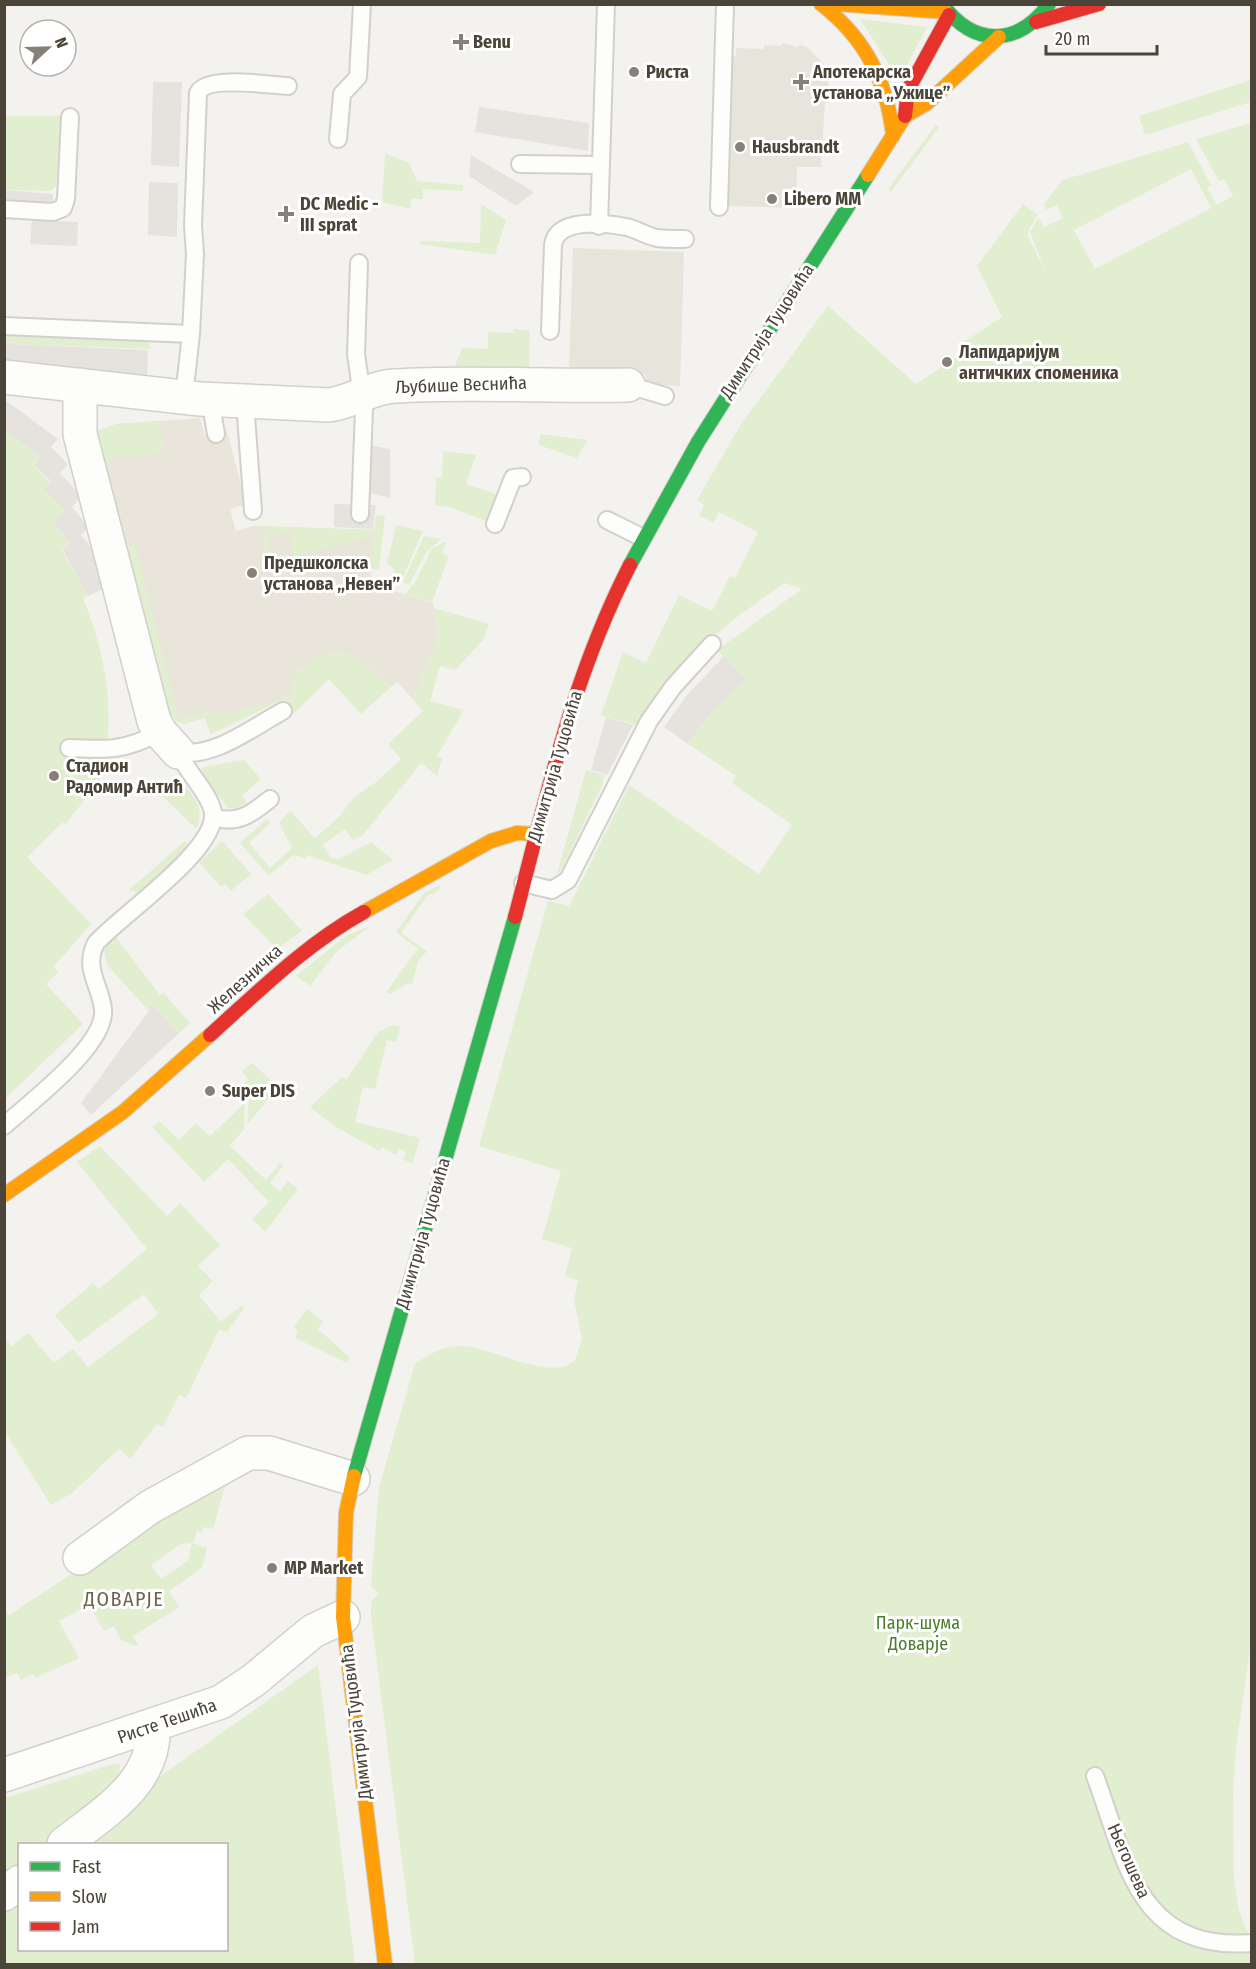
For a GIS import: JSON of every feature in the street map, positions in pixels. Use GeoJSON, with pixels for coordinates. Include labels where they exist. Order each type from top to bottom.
{"type":"FeatureCollection","features":[{"type":"Feature","properties":{"kind":"street"},"geometry":{"type":"LineString","coordinates":[[821,4],[851,31],[871,56],[889,106],[893,136]]}},
{"type":"Feature","properties":{"kind":"street"},"geometry":{"type":"LineString","coordinates":[[835,4],[919,12],[946,10],[972,32],[999,37],[1025,30],[1036,22],[1049,4]]}},
{"type":"Feature","properties":{"kind":"street"},"geometry":{"type":"LineString","coordinates":[[1036,22],[1099,4]]}},
{"type":"Feature","properties":{"kind":"street","name":"Димитрија Туцовића"},"geometry":{"type":"LineString","coordinates":[[385,1965],[343,1617],[344,1538],[353,1479],[535,834],[587,660],[644,538],[714,412],[905,116],[908,90],[946,10]]}},
{"type":"Feature","properties":{"kind":"street","name":"Димитрија Туцовића"},"geometry":{"type":"LineString","coordinates":[[905,116],[926,104],[999,37]]}},
{"type":"Feature","properties":{"kind":"street","name":"Љубише Веснића"},"geometry":{"type":"LineString","coordinates":[[4,377],[197,398],[329,405],[394,386],[534,383],[628,385]]}},
{"type":"Feature","properties":{"kind":"street"},"geometry":{"type":"LineString","coordinates":[[80,385],[80,434],[154,721],[169,742]]}},
{"type":"Feature","properties":{"kind":"street","name":"Железничка"},"geometry":{"type":"LineString","coordinates":[[4,1196],[123,1112],[297,957],[339,926],[491,841],[517,833],[535,834]]}},
{"type":"Feature","properties":{"kind":"street"},"geometry":{"type":"LineString","coordinates":[[80,1558],[150,1507],[244,1454],[269,1454],[353,1479]]}},
{"type":"Feature","properties":{"kind":"street","name":"Ристе Тешића"},"geometry":{"type":"LineString","coordinates":[[4,1775],[153,1727],[221,1702],[254,1680],[313,1631],[343,1617]]}},
{"type":"Feature","properties":{"kind":"street"},"geometry":{"type":"LineString","coordinates":[[66,1843],[132,1789],[151,1754],[153,1727]]}},
{"type":"Feature","properties":{"kind":"street"},"geometry":{"type":"LineString","coordinates":[[4,1894],[18,1883]]}},
{"type":"Feature","properties":{"kind":"lane"},"geometry":{"type":"LineString","coordinates":[[338,139],[342,94],[358,77],[362,4]]}},
{"type":"Feature","properties":{"kind":"lane"},"geometry":{"type":"LineString","coordinates":[[599,226],[606,4]]}},
{"type":"Feature","properties":{"kind":"lane"},"geometry":{"type":"LineString","coordinates":[[719,207],[725,4]]}},
{"type":"Feature","properties":{"kind":"lane"},"geometry":{"type":"LineString","coordinates":[[216,434],[210,413],[197,398],[191,333],[198,93],[203,86],[215,82],[288,86]]}},
{"type":"Feature","properties":{"kind":"lane"},"geometry":{"type":"LineString","coordinates":[[4,209],[53,212],[63,208],[66,199],[70,117]]}},
{"type":"Feature","properties":{"kind":"lane"},"geometry":{"type":"LineString","coordinates":[[520,164],[600,165]]}},
{"type":"Feature","properties":{"kind":"lane"},"geometry":{"type":"LineString","coordinates":[[550,332],[554,236],[567,226],[624,227],[658,238],[685,239]]}},
{"type":"Feature","properties":{"kind":"lane"},"geometry":{"type":"LineString","coordinates":[[359,263],[356,354],[364,410],[360,514]]}},
{"type":"Feature","properties":{"kind":"lane"},"geometry":{"type":"LineString","coordinates":[[4,326],[191,333]]}},
{"type":"Feature","properties":{"kind":"lane","name":"Љубише Веснића"},"geometry":{"type":"LineString","coordinates":[[628,385],[665,396]]}},
{"type":"Feature","properties":{"kind":"lane"},"geometry":{"type":"LineString","coordinates":[[245,402],[253,511]]}},
{"type":"Feature","properties":{"kind":"lane"},"geometry":{"type":"LineString","coordinates":[[495,524],[513,478],[522,477]]}},
{"type":"Feature","properties":{"kind":"lane"},"geometry":{"type":"LineString","coordinates":[[607,519],[644,538]]}},
{"type":"Feature","properties":{"kind":"lane"},"geometry":{"type":"LineString","coordinates":[[523,883],[552,890],[568,880],[649,721],[673,687],[712,644]]}},
{"type":"Feature","properties":{"kind":"lane"},"geometry":{"type":"LineString","coordinates":[[69,748],[125,748],[169,742],[192,754],[207,750],[283,711]]}},
{"type":"Feature","properties":{"kind":"lane"},"geometry":{"type":"LineString","coordinates":[[4,1126],[82,1053],[98,1033],[103,1021],[103,1009],[90,969],[90,957],[96,943],[201,847],[210,832],[213,817],[211,807],[169,742]]}},
{"type":"Feature","properties":{"kind":"lane"},"geometry":{"type":"LineString","coordinates":[[213,817],[227,821],[242,819],[270,798]]}},
{"type":"Feature","properties":{"kind":"lane","name":"Његошева"},"geometry":{"type":"LineString","coordinates":[[1095,1776],[1136,1887],[1162,1920],[1181,1934],[1206,1942],[1251,1943]]}},
{"type":"Feature","properties":{"kind":"shaded area"},"geometry":{"type":"Polygon","coordinates":[[[782,43],[798,47],[799,44],[808,48],[824,64],[830,90],[828,92],[829,103],[825,103],[821,167],[797,167],[796,208],[728,206],[732,56],[736,56],[736,48],[764,49],[764,45],[781,46],[782,43]]]}},
{"type":"Feature","properties":{"kind":"shaded area"},"geometry":{"type":"Polygon","coordinates":[[[153,82],[182,82],[179,167],[151,165],[153,82]]]}},
{"type":"Feature","properties":{"kind":"shaded area"},"geometry":{"type":"Polygon","coordinates":[[[479,107],[589,123],[588,151],[475,132],[479,107]]]}},
{"type":"Feature","properties":{"kind":"shaded area"},"geometry":{"type":"Polygon","coordinates":[[[471,155],[534,192],[516,206],[469,176],[471,155]]]}},
{"type":"Feature","properties":{"kind":"shaded area"},"geometry":{"type":"Polygon","coordinates":[[[149,182],[178,183],[177,237],[148,235],[149,182]]]}},
{"type":"Feature","properties":{"kind":"shaded area"},"geometry":{"type":"Polygon","coordinates":[[[5,190],[53,194],[53,202],[5,199],[5,190]]]}},
{"type":"Feature","properties":{"kind":"shaded area"},"geometry":{"type":"Polygon","coordinates":[[[32,220],[78,222],[77,246],[30,244],[32,220]]]}},
{"type":"Feature","properties":{"kind":"shaded area"},"geometry":{"type":"Polygon","coordinates":[[[573,248],[684,252],[680,386],[645,384],[645,375],[569,372],[573,248]]]}},
{"type":"Feature","properties":{"kind":"shaded area"},"geometry":{"type":"Polygon","coordinates":[[[8,344],[148,350],[147,375],[5,362],[5,347],[8,344]]]}},
{"type":"Feature","properties":{"kind":"shaded area"},"geometry":{"type":"Polygon","coordinates":[[[5,400],[58,439],[51,447],[68,464],[60,473],[82,497],[72,507],[89,528],[81,535],[92,549],[109,586],[88,596],[63,550],[70,543],[54,522],[66,511],[44,489],[51,481],[34,465],[40,457],[5,430],[5,400]]]}},
{"type":"Feature","properties":{"kind":"shaded area","name":"Предшколска установа „Невен”"},"geometry":{"type":"Polygon","coordinates":[[[200,418],[205,436],[227,431],[246,504],[230,509],[236,531],[254,526],[374,530],[369,568],[375,585],[433,603],[438,638],[413,699],[397,682],[391,687],[349,654],[323,655],[298,670],[293,680],[290,696],[211,734],[205,718],[183,724],[175,720],[169,712],[96,431],[117,424],[200,418]]]}},
{"type":"Feature","properties":{"kind":"shaded area"},"geometry":{"type":"Polygon","coordinates":[[[369,445],[390,449],[390,498],[369,493],[369,445]]]}},
{"type":"Feature","properties":{"kind":"shaded area"},"geometry":{"type":"Polygon","coordinates":[[[334,504],[376,505],[373,529],[334,527],[334,504]]]}},
{"type":"Feature","properties":{"kind":"shaded area"},"geometry":{"type":"Polygon","coordinates":[[[724,656],[745,678],[710,714],[688,744],[664,727],[687,695],[724,656]]]}},
{"type":"Feature","properties":{"kind":"shaded area"},"geometry":{"type":"Polygon","coordinates":[[[606,717],[633,725],[607,775],[591,770],[606,717]]]}},
{"type":"Feature","properties":{"kind":"shaded area"},"geometry":{"type":"Polygon","coordinates":[[[153,1005],[178,1034],[91,1115],[81,1103],[153,1005]]]}},
{"type":"Feature","properties":{"kind":"green space"},"geometry":{"type":"Polygon","coordinates":[[[860,19],[927,27],[899,80],[860,19]]]}},
{"type":"Feature","properties":{"kind":"green space"},"geometry":{"type":"Polygon","coordinates":[[[1251,80],[1251,102],[1145,135],[1139,116],[1251,80]]]}},
{"type":"Feature","properties":{"kind":"green space"},"geometry":{"type":"Polygon","coordinates":[[[4,116],[61,116],[56,186],[51,191],[5,190],[4,116]]]}},
{"type":"Feature","properties":{"kind":"green space","name":"Парк-шума Доварје"},"geometry":{"type":"Polygon","coordinates":[[[1251,123],[1252,1635],[1236,1749],[1233,1792],[1234,1881],[1239,1911],[1251,1941],[1251,1964],[415,1964],[371,1616],[371,1602],[378,1594],[371,1586],[379,1487],[415,1364],[435,1352],[458,1346],[471,1347],[536,1366],[551,1368],[564,1366],[575,1360],[582,1338],[574,1300],[578,1280],[565,1276],[572,1248],[542,1239],[561,1171],[479,1146],[548,901],[569,906],[629,785],[759,874],[792,825],[732,783],[736,776],[688,744],[710,714],[744,678],[717,650],[802,589],[785,583],[722,629],[685,663],[651,702],[636,725],[601,715],[623,652],[646,663],[679,595],[712,611],[730,576],[735,578],[758,532],[719,512],[713,523],[699,515],[704,506],[697,500],[741,424],[828,306],[916,384],[968,350],[964,342],[1002,317],[977,266],[1023,204],[1038,215],[1029,229],[1028,236],[1046,273],[1030,232],[1038,218],[1044,227],[1063,218],[1057,205],[1046,210],[1044,204],[1063,180],[1188,142],[1211,185],[1207,188],[1217,205],[1233,196],[1224,179],[1219,181],[1196,139],[1251,123]],[[1191,169],[1074,230],[1095,269],[1211,208],[1191,169]]]}},
{"type":"Feature","properties":{"kind":"green space"},"geometry":{"type":"Polygon","coordinates":[[[936,125],[939,127],[891,192],[888,189],[936,125]]]}},
{"type":"Feature","properties":{"kind":"green space"},"geometry":{"type":"Polygon","coordinates":[[[385,153],[409,163],[417,181],[463,185],[463,191],[423,189],[423,199],[411,199],[410,209],[382,202],[385,153]]]}},
{"type":"Feature","properties":{"kind":"green space"},"geometry":{"type":"Polygon","coordinates":[[[481,204],[506,220],[495,255],[420,244],[421,241],[480,243],[481,204]]]}},
{"type":"Feature","properties":{"kind":"green space"},"geometry":{"type":"Polygon","coordinates":[[[514,329],[530,331],[529,370],[454,368],[462,348],[488,349],[488,332],[514,333],[514,329]]]}},
{"type":"Feature","properties":{"kind":"green space"},"geometry":{"type":"Polygon","coordinates":[[[5,334],[147,341],[152,349],[8,344],[5,347],[5,334]]]}},
{"type":"Feature","properties":{"kind":"green space"},"geometry":{"type":"Polygon","coordinates":[[[159,421],[164,452],[129,459],[128,455],[104,461],[96,431],[117,424],[159,421]]]}},
{"type":"Feature","properties":{"kind":"green space","name":"Стадион Радомир Антић"},"geometry":{"type":"Polygon","coordinates":[[[5,430],[40,457],[33,465],[50,482],[44,488],[66,511],[54,522],[70,543],[62,550],[88,596],[83,598],[102,657],[108,696],[106,758],[112,763],[66,824],[63,822],[27,857],[91,924],[54,966],[58,972],[46,984],[83,1024],[5,1099],[5,430]]]}},
{"type":"Feature","properties":{"kind":"green space"},"geometry":{"type":"Polygon","coordinates":[[[540,434],[587,440],[577,458],[539,445],[540,434]]]}},
{"type":"Feature","properties":{"kind":"green space"},"geometry":{"type":"Polygon","coordinates":[[[443,451],[476,455],[466,484],[499,495],[489,522],[452,508],[435,505],[436,478],[442,477],[443,451]]]}},
{"type":"Feature","properties":{"kind":"green space"},"geometry":{"type":"Polygon","coordinates":[[[376,515],[385,516],[379,570],[369,568],[373,536],[292,556],[293,532],[270,536],[268,561],[263,562],[264,526],[374,530],[376,515]]]}},
{"type":"Feature","properties":{"kind":"green space"},"geometry":{"type":"Polygon","coordinates":[[[396,525],[423,531],[401,582],[391,566],[387,564],[396,525]]]}},
{"type":"Feature","properties":{"kind":"green space"},"geometry":{"type":"Polygon","coordinates":[[[424,536],[442,539],[427,551],[409,585],[403,582],[424,536]]]}},
{"type":"Feature","properties":{"kind":"green space"},"geometry":{"type":"Polygon","coordinates":[[[447,541],[442,553],[449,556],[432,602],[405,594],[415,582],[432,548],[447,541]]]}},
{"type":"Feature","properties":{"kind":"green space"},"geometry":{"type":"Polygon","coordinates":[[[135,544],[179,719],[218,709],[220,715],[284,699],[290,696],[294,678],[299,669],[316,657],[330,653],[345,653],[357,658],[391,687],[361,714],[329,679],[287,720],[278,702],[211,734],[205,718],[183,724],[175,720],[169,712],[126,547],[135,544]]]}},
{"type":"Feature","properties":{"kind":"green space"},"geometry":{"type":"Polygon","coordinates":[[[434,608],[489,624],[484,639],[455,670],[440,666],[430,701],[464,710],[437,756],[442,759],[437,776],[421,763],[363,835],[353,840],[345,829],[323,845],[331,858],[339,859],[371,842],[393,860],[366,875],[307,855],[305,858],[293,855],[269,876],[240,843],[267,819],[270,823],[249,843],[270,868],[292,848],[279,823],[290,811],[315,838],[340,816],[353,798],[375,783],[401,759],[388,744],[423,711],[413,699],[438,638],[434,608]]]}},
{"type":"Feature","properties":{"kind":"green space"},"geometry":{"type":"Polygon","coordinates":[[[244,760],[261,779],[242,796],[247,803],[235,809],[228,808],[199,770],[207,766],[244,760]]]}},
{"type":"Feature","properties":{"kind":"green space"},"geometry":{"type":"Polygon","coordinates":[[[586,770],[604,775],[603,783],[556,877],[586,770]]]}},
{"type":"Feature","properties":{"kind":"green space"},"geometry":{"type":"Polygon","coordinates":[[[179,777],[193,795],[199,808],[199,821],[196,829],[159,793],[179,777]]]}},
{"type":"Feature","properties":{"kind":"green space"},"geometry":{"type":"Polygon","coordinates":[[[185,841],[190,847],[139,893],[129,890],[185,841]]]}},
{"type":"Feature","properties":{"kind":"green space"},"geometry":{"type":"Polygon","coordinates":[[[222,841],[251,874],[231,891],[225,884],[221,887],[199,862],[222,841]]]}},
{"type":"Feature","properties":{"kind":"green space"},"geometry":{"type":"Polygon","coordinates":[[[441,884],[439,890],[427,896],[401,933],[427,951],[418,961],[412,984],[408,983],[390,994],[386,992],[418,949],[396,932],[424,893],[441,884]]]}},
{"type":"Feature","properties":{"kind":"green space"},"geometry":{"type":"Polygon","coordinates":[[[268,894],[302,931],[277,949],[243,914],[268,894]]]}},
{"type":"Feature","properties":{"kind":"green space"},"geometry":{"type":"Polygon","coordinates":[[[371,926],[337,951],[310,986],[296,976],[347,935],[371,926]]]}},
{"type":"Feature","properties":{"kind":"green space"},"geometry":{"type":"Polygon","coordinates":[[[115,936],[160,995],[163,992],[190,1023],[178,1034],[153,1006],[149,1011],[107,965],[104,949],[115,936]]]}},
{"type":"Feature","properties":{"kind":"green space"},"geometry":{"type":"Polygon","coordinates":[[[393,1025],[400,1027],[396,1042],[387,1040],[375,1089],[363,1087],[355,1122],[420,1138],[412,1164],[403,1159],[406,1152],[400,1149],[396,1155],[382,1147],[379,1151],[336,1127],[310,1107],[342,1077],[347,1079],[378,1032],[393,1025]]]}},
{"type":"Feature","properties":{"kind":"green space"},"geometry":{"type":"Polygon","coordinates":[[[252,1063],[278,1087],[247,1125],[249,1098],[239,1088],[248,1079],[242,1071],[252,1063]]]}},
{"type":"Feature","properties":{"kind":"green space"},"geometry":{"type":"Polygon","coordinates":[[[245,1103],[244,1129],[230,1146],[266,1180],[280,1163],[283,1166],[270,1183],[280,1191],[288,1181],[298,1189],[265,1232],[252,1219],[269,1202],[228,1159],[204,1182],[152,1127],[159,1121],[179,1140],[196,1123],[210,1136],[245,1103]]]}},
{"type":"Feature","properties":{"kind":"green space"},"geometry":{"type":"Polygon","coordinates":[[[100,1146],[167,1216],[180,1203],[220,1245],[198,1266],[213,1281],[199,1295],[221,1322],[242,1305],[244,1308],[227,1332],[219,1330],[186,1398],[179,1395],[163,1427],[157,1424],[130,1459],[119,1449],[72,1493],[51,1505],[5,1432],[4,1338],[12,1346],[28,1333],[54,1363],[73,1349],[88,1367],[158,1314],[144,1294],[78,1343],[55,1315],[93,1283],[99,1289],[147,1249],[77,1162],[100,1146]]]}},
{"type":"Feature","properties":{"kind":"green space"},"geometry":{"type":"Polygon","coordinates":[[[307,1309],[323,1321],[318,1329],[349,1357],[347,1363],[295,1338],[298,1330],[294,1327],[307,1309]]]}},
{"type":"Feature","properties":{"kind":"green space"},"geometry":{"type":"Polygon","coordinates":[[[230,1469],[213,1529],[203,1527],[202,1532],[197,1531],[193,1543],[207,1548],[202,1568],[169,1591],[179,1607],[133,1636],[138,1644],[135,1646],[121,1640],[114,1626],[104,1631],[89,1605],[59,1621],[79,1658],[35,1678],[33,1674],[21,1680],[17,1673],[5,1678],[4,1609],[9,1615],[230,1469]],[[192,1543],[181,1544],[151,1565],[161,1579],[188,1561],[192,1543]]]}},
{"type":"Feature","properties":{"kind":"green space"},"geometry":{"type":"Polygon","coordinates":[[[318,1665],[355,1964],[5,1964],[4,1909],[18,1896],[18,1951],[228,1951],[228,1843],[81,1843],[162,1775],[318,1665]]]}},
{"type":"Feature","properties":{"kind":"green space"},"geometry":{"type":"Polygon","coordinates":[[[120,1764],[119,1781],[49,1843],[18,1843],[18,1869],[5,1881],[5,1798],[110,1765],[120,1764]]]}},
{"type":"Feature","properties":{"kind":"traffic: fast"},"geometry":{"type":"LineString","coordinates":[[942,4],[954,18],[968,28],[981,34],[996,36],[1010,34],[1023,28],[1037,18],[1049,4]]}},
{"type":"Feature","properties":{"kind":"traffic: fast"},"geometry":{"type":"LineString","coordinates":[[630,565],[698,442],[868,175]]}},
{"type":"Feature","properties":{"kind":"traffic: fast"},"geometry":{"type":"LineString","coordinates":[[354,1476],[515,917]]}},
{"type":"Feature","properties":{"kind":"traffic: slow"},"geometry":{"type":"LineString","coordinates":[[821,4],[850,31],[871,62],[885,97],[893,136]]}},
{"type":"Feature","properties":{"kind":"traffic: slow"},"geometry":{"type":"LineString","coordinates":[[835,4],[946,12]]}},
{"type":"Feature","properties":{"kind":"traffic: slow"},"geometry":{"type":"LineString","coordinates":[[868,175],[905,116],[926,104],[999,37]]}},
{"type":"Feature","properties":{"kind":"traffic: slow"},"geometry":{"type":"LineString","coordinates":[[364,912],[491,841],[517,833],[535,834]]}},
{"type":"Feature","properties":{"kind":"traffic: slow"},"geometry":{"type":"LineString","coordinates":[[4,1195],[123,1112],[210,1035]]}},
{"type":"Feature","properties":{"kind":"traffic: slow"},"geometry":{"type":"LineString","coordinates":[[354,1476],[346,1513],[343,1617],[385,1964]]}},
{"type":"Feature","properties":{"kind":"traffic: jam"},"geometry":{"type":"LineString","coordinates":[[1036,22],[1099,4]]}},
{"type":"Feature","properties":{"kind":"traffic: jam"},"geometry":{"type":"LineString","coordinates":[[905,116],[908,90],[949,15]]}},
{"type":"Feature","properties":{"kind":"traffic: jam"},"geometry":{"type":"LineString","coordinates":[[515,917],[550,782],[577,694],[592,651],[630,565]]}},
{"type":"Feature","properties":{"kind":"traffic: jam"},"geometry":{"type":"LineString","coordinates":[[210,1035],[303,953],[364,912]]}},
{"type":"Feature","properties":{"kind":"place","name":"Benu"},"geometry":{"type":"Point","coordinates":[461,42]}},
{"type":"Feature","properties":{"kind":"place","name":"Риста"},"geometry":{"type":"Point","coordinates":[634,72]}},
{"type":"Feature","properties":{"kind":"place","name":"Апотекарска установа „Ужице”"},"geometry":{"type":"Point","coordinates":[801,82]}},
{"type":"Feature","properties":{"kind":"place","name":"Hausbrandt"},"geometry":{"type":"Point","coordinates":[740,147]}},
{"type":"Feature","properties":{"kind":"place","name":"Libero MM"},"geometry":{"type":"Point","coordinates":[772,199]}},
{"type":"Feature","properties":{"kind":"place","name":"DC Medic - III sprat"},"geometry":{"type":"Point","coordinates":[286,214]}},
{"type":"Feature","properties":{"kind":"place","name":"Лапидаријум античких споменика"},"geometry":{"type":"Point","coordinates":[947,362]}},
{"type":"Feature","properties":{"kind":"place","name":"Предшколска установа „Невен”"},"geometry":{"type":"Point","coordinates":[252,573]}},
{"type":"Feature","properties":{"kind":"place","name":"Стадион Радомир Антић"},"geometry":{"type":"Point","coordinates":[54,776]}},
{"type":"Feature","properties":{"kind":"place","name":"Super DIS"},"geometry":{"type":"Point","coordinates":[210,1091]}},
{"type":"Feature","properties":{"kind":"place","name":"MP Market"},"geometry":{"type":"Point","coordinates":[272,1568]}},
{"type":"Feature","properties":{"kind":"district","name":"ДОВАРЈЕ"},"geometry":{"type":"Point","coordinates":[124,1599]}}]}
